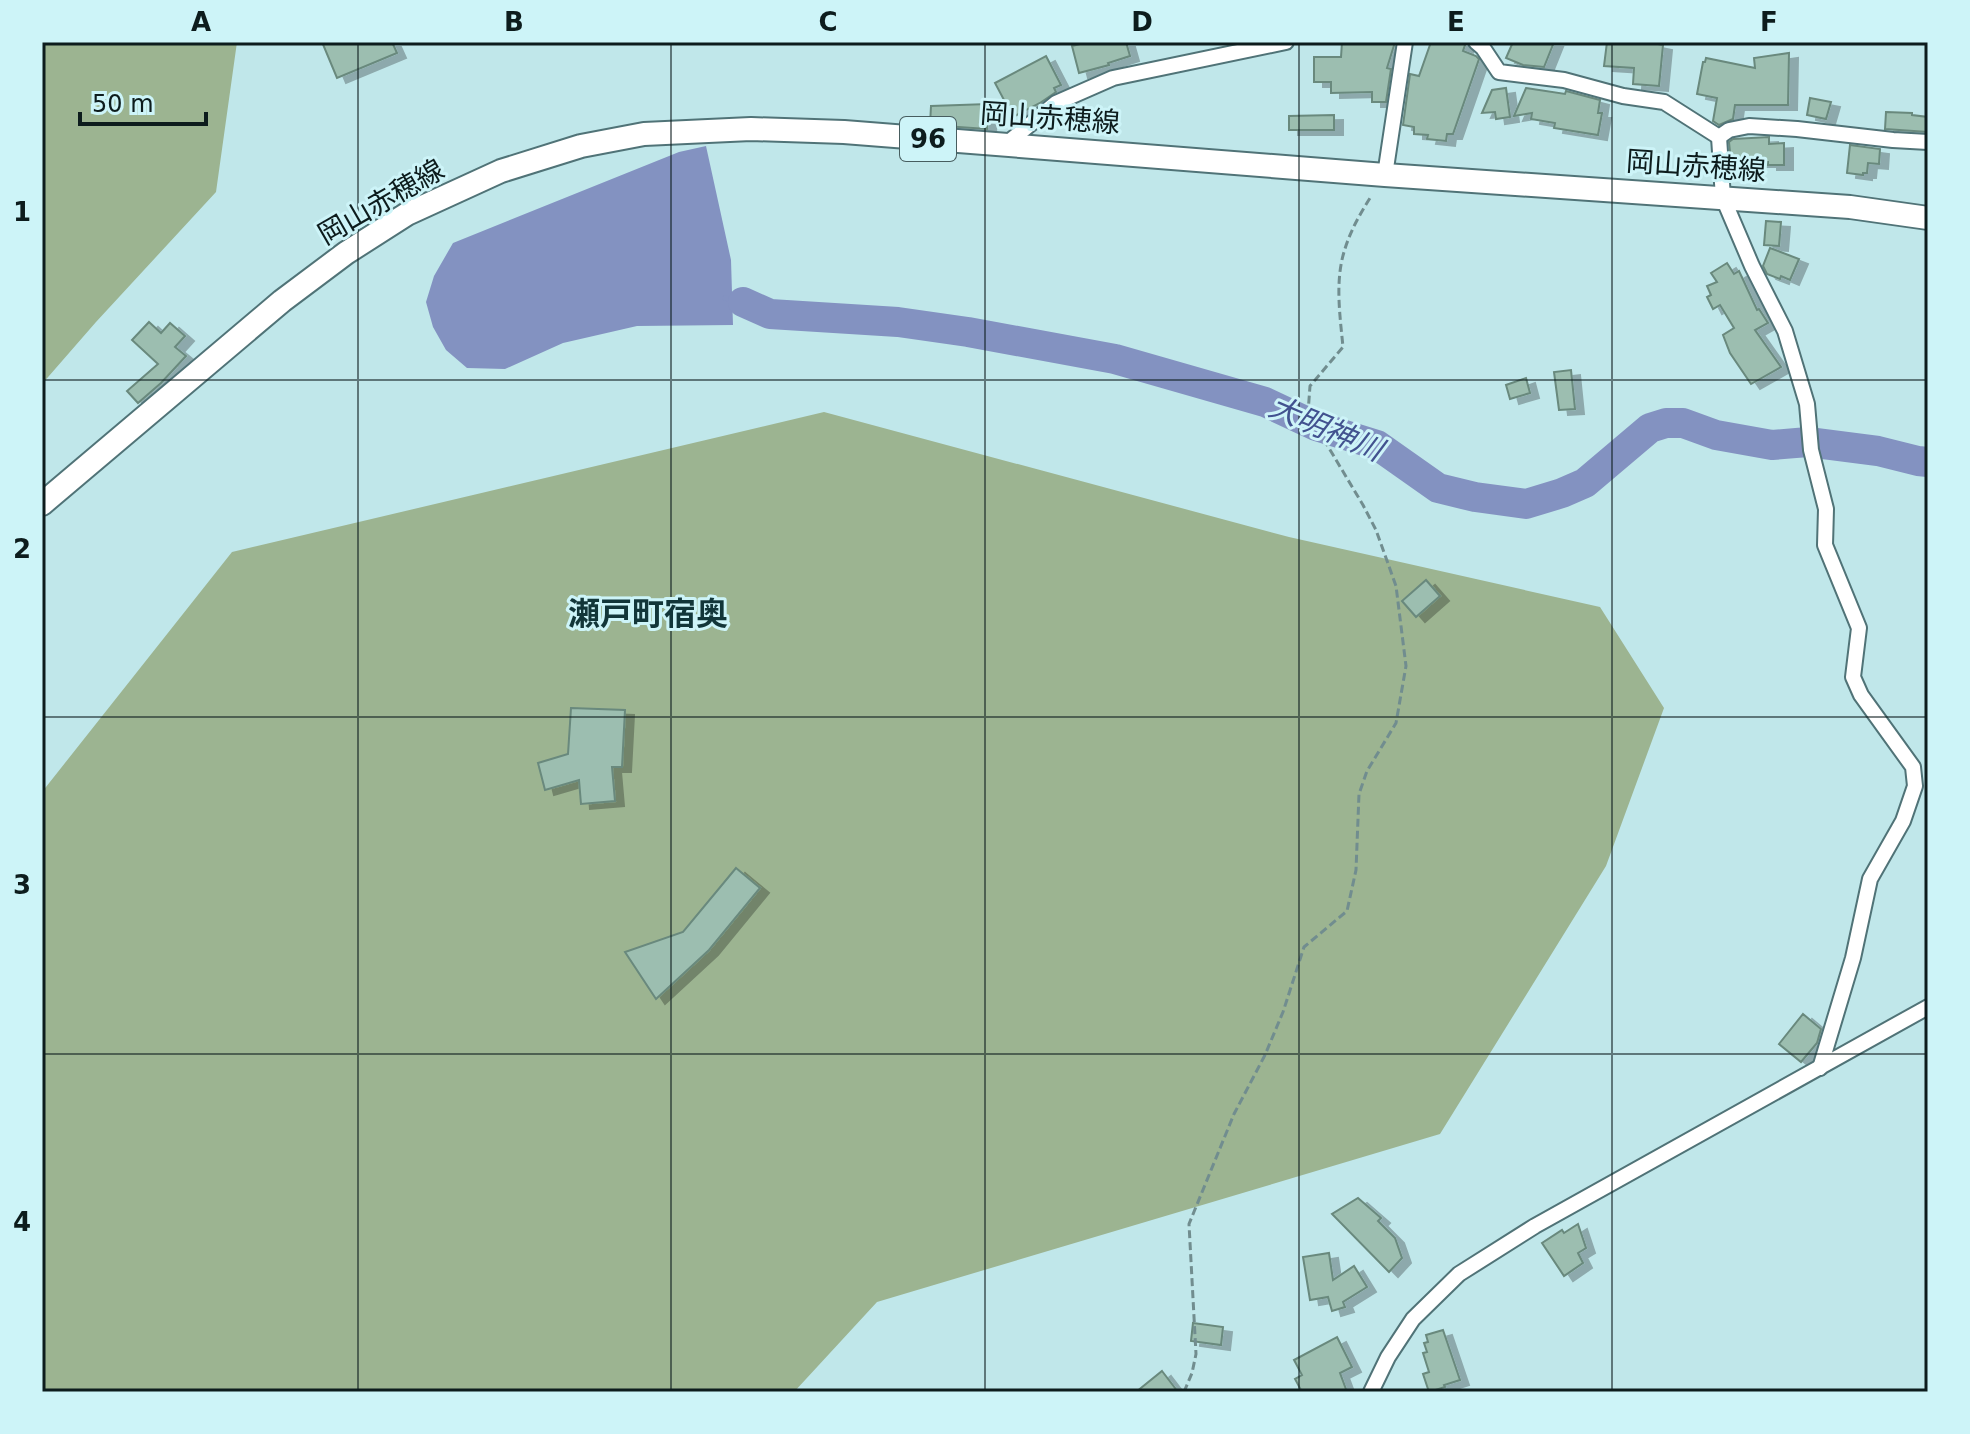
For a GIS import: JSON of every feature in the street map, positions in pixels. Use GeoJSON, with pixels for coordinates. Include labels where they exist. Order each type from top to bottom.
{"type":"FeatureCollection","features":[{"type":"Feature","properties":{"kind":"main road","name":"岡山赤穂線"},"geometry":{"type":"LineString","coordinates":[[42,504],[282,301],[346,253],[407,214],[501,171],[581,146],[644,134],[767,129],[844,132],[1385,175],[1850,207],[1928,218]]}},
{"type":"Feature","properties":{"kind":"street"},"geometry":{"type":"LineString","coordinates":[[1005,145],[1056,103],[1113,78],[1286,42]]}},
{"type":"Feature","properties":{"kind":"street"},"geometry":{"type":"LineString","coordinates":[[1385,175],[1405,42]]}},
{"type":"Feature","properties":{"kind":"street"},"geometry":{"type":"LineString","coordinates":[[1476,42],[1499,72],[1564,80],[1623,96],[1664,102],[1719,137]]}},
{"type":"Feature","properties":{"kind":"street"},"geometry":{"type":"LineString","coordinates":[[1719,137],[1729,130],[1749,126],[1928,142]]}},
{"type":"Feature","properties":{"kind":"street"},"geometry":{"type":"LineString","coordinates":[[1719,137],[1723,198],[1752,266],[1785,331],[1807,404],[1811,450],[1826,509],[1825,545],[1859,628],[1853,677],[1861,695],[1913,767],[1915,786],[1903,821],[1870,879],[1853,958],[1820,1068]]}},
{"type":"Feature","properties":{"kind":"street"},"geometry":{"type":"LineString","coordinates":[[1371,1392],[1388,1357],[1413,1319],[1459,1274],[1535,1226],[1928,1007]]}},
{"type":"Feature","properties":{"kind":"path"},"geometry":{"type":"LineString","coordinates":[[1184,1392],[1196,1354],[1189,1224],[1234,1114],[1283,1012],[1304,947],[1347,911],[1356,870],[1359,794],[1367,771],[1396,723],[1399,710],[1406,666],[1396,586],[1376,530],[1308,413],[1310,386],[1343,347],[1338,299],[1343,253],[1359,215],[1385,175]]}},
{"type":"Feature","properties":{"kind":"green space"},"geometry":{"type":"Polygon","coordinates":[[[42,42],[237,42],[216,192],[42,384],[42,42]]]}},
{"type":"Feature","properties":{"kind":"green space"},"geometry":{"type":"Polygon","coordinates":[[[824,412],[1289,537],[1600,607],[1664,708],[1606,866],[1440,1134],[877,1302],[794,1392],[42,1392],[42,792],[232,552],[824,412]]]}},
{"type":"Feature","properties":{"kind":"water"},"geometry":{"type":"Polygon","coordinates":[[[706,146],[731,260],[733,325],[637,326],[563,343],[505,369],[467,368],[446,350],[433,327],[426,302],[434,276],[453,243],[679,152],[706,146]]]}},
{"type":"Feature","properties":{"kind":"building"},"geometry":{"type":"Polygon","coordinates":[[[322,42],[392,42],[397,53],[337,78],[322,42]]]}},
{"type":"Feature","properties":{"kind":"building"},"geometry":{"type":"Polygon","coordinates":[[[1088,42],[1126,42],[1130,56],[1079,73],[1072,46],[1088,42]]]}},
{"type":"Feature","properties":{"kind":"building"},"geometry":{"type":"Polygon","coordinates":[[[1342,42],[1395,42],[1387,68],[1391,69],[1386,102],[1372,102],[1372,92],[1331,93],[1331,82],[1314,82],[1314,57],[1341,57],[1342,42]]]}},
{"type":"Feature","properties":{"kind":"building"},"geometry":{"type":"Polygon","coordinates":[[[1431,42],[1466,42],[1463,51],[1479,59],[1453,134],[1447,134],[1446,141],[1427,139],[1428,135],[1414,134],[1414,127],[1403,125],[1410,74],[1419,76],[1431,42]]]}},
{"type":"Feature","properties":{"kind":"building"},"geometry":{"type":"Polygon","coordinates":[[[1513,42],[1554,42],[1544,67],[1523,65],[1506,58],[1513,42]]]}},
{"type":"Feature","properties":{"kind":"building"},"geometry":{"type":"Polygon","coordinates":[[[1607,42],[1663,45],[1659,86],[1633,84],[1634,68],[1604,66],[1607,42]]]}},
{"type":"Feature","properties":{"kind":"building"},"geometry":{"type":"Polygon","coordinates":[[[1789,53],[1788,105],[1735,105],[1733,119],[1719,125],[1713,121],[1717,98],[1697,94],[1706,58],[1755,68],[1754,58],[1789,53]]]}},
{"type":"Feature","properties":{"kind":"building"},"geometry":{"type":"Polygon","coordinates":[[[1046,56],[1061,85],[1040,103],[1013,117],[995,83],[1046,56]]]}},
{"type":"Feature","properties":{"kind":"building"},"geometry":{"type":"Polygon","coordinates":[[[1506,88],[1510,117],[1496,119],[1495,112],[1482,113],[1492,90],[1506,88]]]}},
{"type":"Feature","properties":{"kind":"building"},"geometry":{"type":"Polygon","coordinates":[[[1526,88],[1565,94],[1566,91],[1600,100],[1598,113],[1602,113],[1598,135],[1554,128],[1555,123],[1531,119],[1532,113],[1514,116],[1526,88]]]}},
{"type":"Feature","properties":{"kind":"building"},"geometry":{"type":"Polygon","coordinates":[[[1810,98],[1831,102],[1826,119],[1807,115],[1810,98]]]}},
{"type":"Feature","properties":{"kind":"building"},"geometry":{"type":"Polygon","coordinates":[[[988,104],[987,129],[930,125],[931,106],[988,104]]]}},
{"type":"Feature","properties":{"kind":"building"},"geometry":{"type":"Polygon","coordinates":[[[1886,112],[1928,117],[1928,132],[1885,129],[1886,112]]]}},
{"type":"Feature","properties":{"kind":"building"},"geometry":{"type":"Polygon","coordinates":[[[1334,115],[1334,130],[1289,130],[1289,116],[1334,115]]]}},
{"type":"Feature","properties":{"kind":"building"},"geometry":{"type":"Polygon","coordinates":[[[1769,137],[1769,144],[1784,143],[1784,165],[1731,162],[1729,142],[1733,139],[1769,137]]]}},
{"type":"Feature","properties":{"kind":"building"},"geometry":{"type":"Polygon","coordinates":[[[1850,145],[1880,149],[1879,164],[1868,163],[1867,173],[1863,175],[1847,173],[1850,145]]]}},
{"type":"Feature","properties":{"kind":"building"},"geometry":{"type":"Polygon","coordinates":[[[1766,221],[1781,222],[1779,246],[1764,245],[1766,221]]]}},
{"type":"Feature","properties":{"kind":"building"},"geometry":{"type":"Polygon","coordinates":[[[1770,248],[1799,259],[1790,280],[1767,274],[1763,266],[1770,248]]]}},
{"type":"Feature","properties":{"kind":"building"},"geometry":{"type":"Polygon","coordinates":[[[1727,263],[1734,274],[1739,271],[1757,310],[1768,323],[1755,330],[1781,367],[1751,384],[1730,353],[1723,335],[1734,328],[1720,305],[1713,309],[1707,297],[1711,295],[1707,286],[1717,282],[1711,273],[1727,263]]]}},
{"type":"Feature","properties":{"kind":"building"},"geometry":{"type":"Polygon","coordinates":[[[149,322],[161,333],[170,323],[185,336],[175,347],[186,356],[138,403],[127,391],[158,364],[132,340],[149,322]]]}},
{"type":"Feature","properties":{"kind":"building"},"geometry":{"type":"Polygon","coordinates":[[[1571,370],[1575,409],[1559,410],[1554,372],[1571,370]]]}},
{"type":"Feature","properties":{"kind":"building"},"geometry":{"type":"Polygon","coordinates":[[[1526,378],[1530,393],[1510,399],[1506,385],[1526,378]]]}},
{"type":"Feature","properties":{"kind":"building"},"geometry":{"type":"Polygon","coordinates":[[[1426,580],[1440,596],[1416,617],[1402,601],[1426,580]]]}},
{"type":"Feature","properties":{"kind":"building"},"geometry":{"type":"Polygon","coordinates":[[[571,708],[625,710],[622,767],[612,767],[615,801],[581,804],[579,780],[545,790],[538,763],[568,754],[571,708]]]}},
{"type":"Feature","properties":{"kind":"building"},"geometry":{"type":"Polygon","coordinates":[[[736,868],[760,888],[709,950],[656,999],[625,952],[683,932],[736,868]]]}},
{"type":"Feature","properties":{"kind":"building"},"geometry":{"type":"Polygon","coordinates":[[[1803,1014],[1821,1029],[1817,1043],[1801,1062],[1779,1044],[1803,1014]]]}},
{"type":"Feature","properties":{"kind":"building"},"geometry":{"type":"Polygon","coordinates":[[[1358,1198],[1381,1218],[1378,1221],[1395,1238],[1402,1258],[1389,1272],[1332,1214],[1358,1198]]]}},
{"type":"Feature","properties":{"kind":"building"},"geometry":{"type":"Polygon","coordinates":[[[1578,1224],[1586,1248],[1578,1253],[1583,1263],[1564,1276],[1542,1243],[1578,1224]]]}},
{"type":"Feature","properties":{"kind":"building"},"geometry":{"type":"Polygon","coordinates":[[[1329,1253],[1333,1280],[1354,1266],[1367,1287],[1343,1302],[1345,1307],[1332,1311],[1328,1297],[1310,1300],[1303,1257],[1329,1253]]]}},
{"type":"Feature","properties":{"kind":"building"},"geometry":{"type":"Polygon","coordinates":[[[1193,1323],[1223,1327],[1221,1345],[1191,1341],[1193,1323]]]}},
{"type":"Feature","properties":{"kind":"building"},"geometry":{"type":"Polygon","coordinates":[[[1443,1330],[1460,1380],[1429,1392],[1423,1374],[1429,1372],[1423,1353],[1427,1352],[1424,1343],[1428,1342],[1426,1335],[1443,1330]]]}},
{"type":"Feature","properties":{"kind":"building"},"geometry":{"type":"Polygon","coordinates":[[[1337,1337],[1352,1367],[1340,1373],[1347,1392],[1302,1392],[1295,1379],[1302,1375],[1294,1360],[1337,1337]]]}},
{"type":"Feature","properties":{"kind":"building"},"geometry":{"type":"Polygon","coordinates":[[[1162,1371],[1178,1392],[1136,1392],[1162,1371]]]}},
{"type":"Feature","properties":{"kind":"waterway"},"geometry":{"type":"LineString","coordinates":[[725,298],[743,302]]}},
{"type":"Feature","properties":{"kind":"waterway","name":"大明神川"},"geometry":{"type":"LineString","coordinates":[[743,302],[770,314],[898,322],[1115,359],[1265,402],[1316,426],[1377,445],[1438,488],[1526,504],[1585,483],[1650,428],[1666,423],[1683,423],[1716,435],[1772,445],[1808,442],[1878,451],[1928,462]]}},
{"type":"Feature","properties":{"kind":"district","name":"瀬戸町宿奥"},"geometry":{"type":"Point","coordinates":[648,614]}}]}
